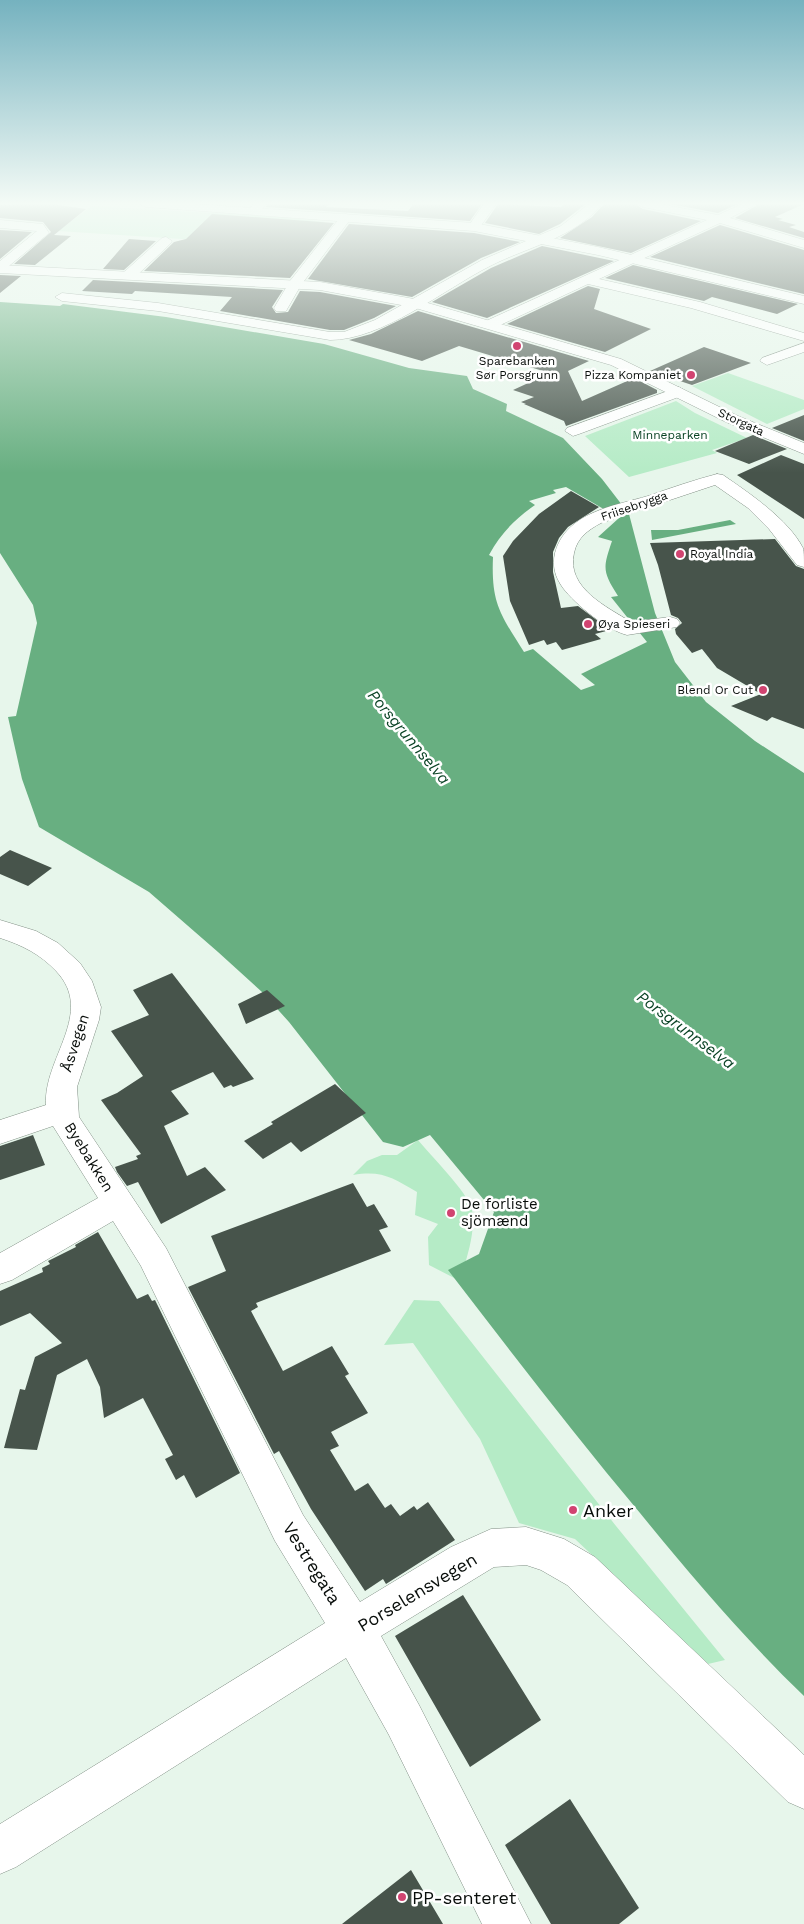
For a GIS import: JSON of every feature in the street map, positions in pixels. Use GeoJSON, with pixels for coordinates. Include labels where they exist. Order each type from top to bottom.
{"type":"FeatureCollection","features":[{"type":"Feature","properties":{"kind":"street"},"geometry":{"type":"LineString","coordinates":[[281,308],[289,294]]}},
{"type":"Feature","properties":{"kind":"street","name":"Storgata"},"geometry":{"type":"LineString","coordinates":[[367,294],[414,303],[491,324],[616,362],[732,419],[804,449]]}},
{"type":"Feature","properties":{"kind":"street"},"geometry":{"type":"LineString","coordinates":[[62,297],[142,305],[330,336],[346,336],[380,323],[431,294]]}},
{"type":"Feature","properties":{"kind":"street"},"geometry":{"type":"LineString","coordinates":[[491,324],[558,294]]}},
{"type":"Feature","properties":{"kind":"street"},"geometry":{"type":"LineString","coordinates":[[647,294],[695,305],[804,336]]}},
{"type":"Feature","properties":{"kind":"street"},"geometry":{"type":"LineString","coordinates":[[778,294],[804,300]]}},
{"type":"Feature","properties":{"kind":"street"},"geometry":{"type":"LineString","coordinates":[[767,361],[804,347]]}},
{"type":"Feature","properties":{"kind":"street"},"geometry":{"type":"LineString","coordinates":[[573,432],[679,392]]}},
{"type":"Feature","properties":{"kind":"street","name":"Friisebrygga"},"geometry":{"type":"LineString","coordinates":[[670,623],[627,629],[571,586],[562,567],[564,550],[578,530],[587,523],[627,507],[717,479],[754,504],[775,525],[804,561]]}},
{"type":"Feature","properties":{"kind":"street","name":"Åsvegen"},"geometry":{"type":"LineString","coordinates":[[0,929],[27,937],[49,950],[73,973],[82,987],[86,1005],[86,1018],[61,1085],[62,1112]]}},
{"type":"Feature","properties":{"kind":"street"},"geometry":{"type":"LineString","coordinates":[[0,1132],[62,1112]]}},
{"type":"Feature","properties":{"kind":"street","name":"Byebakken"},"geometry":{"type":"LineString","coordinates":[[62,1112],[88,1159],[117,1202]]}},
{"type":"Feature","properties":{"kind":"street"},"geometry":{"type":"LineString","coordinates":[[0,1270],[117,1202]]}},
{"type":"Feature","properties":{"kind":"street","name":"Vestregata"},"geometry":{"type":"LineString","coordinates":[[117,1202],[142,1235],[289,1528],[354,1630],[404,1720],[507,1924]]}},
{"type":"Feature","properties":{"kind":"street","name":"Porselensvegen"},"geometry":{"type":"LineString","coordinates":[[0,1851],[207,1719],[465,1561],[491,1548],[526,1546],[550,1553],[580,1571],[804,1786]]}},
{"type":"Feature","properties":{"kind":"green space"},"geometry":{"type":"Polygon","coordinates":[[[728,373],[804,400],[804,409],[767,424],[692,386],[728,373]]]}},
{"type":"Feature","properties":{"kind":"green space","name":"Minneparken"},"geometry":{"type":"Polygon","coordinates":[[[676,401],[695,413],[747,438],[712,450],[717,453],[629,477],[585,436],[676,401]]]}},
{"type":"Feature","properties":{"kind":"green space"},"geometry":{"type":"Polygon","coordinates":[[[418,1140],[464,1194],[472,1210],[472,1237],[460,1281],[429,1265],[428,1237],[438,1224],[415,1215],[417,1192],[380,1174],[353,1175],[367,1161],[382,1155],[397,1155],[418,1140]]]}},
{"type":"Feature","properties":{"kind":"green space"},"geometry":{"type":"Polygon","coordinates":[[[414,1300],[439,1301],[616,1526],[725,1660],[708,1664],[575,1539],[519,1523],[480,1439],[413,1343],[384,1345],[414,1300]]]}},
{"type":"Feature","properties":{"kind":"water","name":"Porsgrunnselva"},"geometry":{"type":"Polygon","coordinates":[[[0,302],[60,306],[63,304],[166,317],[324,344],[409,368],[467,376],[473,389],[507,404],[506,411],[563,438],[602,479],[629,514],[655,613],[675,662],[706,702],[755,741],[804,773],[804,1696],[740,1630],[679,1561],[567,1423],[448,1270],[479,1254],[494,1212],[430,1135],[403,1147],[383,1142],[289,1022],[262,992],[149,892],[39,827],[22,779],[8,717],[16,716],[37,623],[33,605],[0,553],[0,302]],[[566,487],[553,490],[556,493],[529,501],[535,505],[509,527],[489,555],[493,557],[494,586],[499,607],[524,652],[533,649],[581,690],[595,685],[581,674],[647,642],[611,597],[618,596],[609,581],[606,569],[607,557],[612,541],[598,537],[619,518],[566,487]]]}},
{"type":"Feature","properties":{"kind":"water"},"geometry":{"type":"Polygon","coordinates":[[[730,520],[736,524],[652,540],[651,530],[678,530],[730,520]]]}},
{"type":"Feature","properties":{"kind":"building"},"geometry":{"type":"Polygon","coordinates":[[[180,294],[281,294],[272,307],[276,313],[288,312],[298,294],[330,294],[396,306],[374,318],[344,330],[330,330],[220,311],[232,297],[180,294]]]}},
{"type":"Feature","properties":{"kind":"building"},"geometry":{"type":"Polygon","coordinates":[[[393,294],[418,294],[412,297],[393,294]]]}},
{"type":"Feature","properties":{"kind":"building"},"geometry":{"type":"Polygon","coordinates":[[[446,294],[541,294],[487,318],[432,302],[446,294]]]}},
{"type":"Feature","properties":{"kind":"building"},"geometry":{"type":"Polygon","coordinates":[[[571,294],[599,294],[594,309],[651,329],[605,352],[507,324],[571,294]]]}},
{"type":"Feature","properties":{"kind":"building"},"geometry":{"type":"Polygon","coordinates":[[[673,294],[755,294],[798,304],[777,314],[712,297],[704,301],[673,294]]]}},
{"type":"Feature","properties":{"kind":"building"},"geometry":{"type":"Polygon","coordinates":[[[418,311],[589,361],[568,371],[582,401],[634,378],[657,390],[657,393],[566,426],[564,421],[521,402],[534,397],[513,390],[550,373],[459,346],[422,361],[349,340],[371,334],[418,311]]]}},
{"type":"Feature","properties":{"kind":"building"},"geometry":{"type":"Polygon","coordinates":[[[704,347],[751,363],[692,385],[650,371],[704,347]]]}},
{"type":"Feature","properties":{"kind":"building"},"geometry":{"type":"Polygon","coordinates":[[[804,415],[804,441],[772,428],[804,415]]]}},
{"type":"Feature","properties":{"kind":"building"},"geometry":{"type":"Polygon","coordinates":[[[753,435],[787,449],[749,464],[715,451],[753,435]]]}},
{"type":"Feature","properties":{"kind":"building"},"geometry":{"type":"Polygon","coordinates":[[[781,455],[804,464],[804,519],[737,475],[781,455]]]}},
{"type":"Feature","properties":{"kind":"building"},"geometry":{"type":"Polygon","coordinates":[[[571,491],[599,507],[568,527],[559,538],[553,552],[553,572],[561,608],[578,606],[610,630],[595,634],[601,639],[562,650],[556,642],[547,645],[544,640],[529,645],[510,601],[503,556],[513,541],[539,514],[571,491]]]}},
{"type":"Feature","properties":{"kind":"building"},"geometry":{"type":"Polygon","coordinates":[[[775,539],[796,566],[804,569],[804,729],[772,717],[767,721],[731,706],[761,694],[717,668],[702,649],[692,653],[676,634],[675,629],[682,623],[678,618],[671,615],[658,565],[650,543],[775,539]]]}},
{"type":"Feature","properties":{"kind":"building"},"geometry":{"type":"Polygon","coordinates":[[[10,850],[52,868],[28,886],[0,874],[0,857],[10,850]]]}},
{"type":"Feature","properties":{"kind":"building"},"geometry":{"type":"Polygon","coordinates":[[[172,973],[254,1079],[233,1087],[231,1085],[224,1088],[213,1072],[171,1091],[189,1114],[164,1126],[187,1176],[205,1167],[226,1190],[161,1224],[138,1182],[127,1186],[117,1172],[115,1167],[138,1159],[136,1156],[141,1154],[101,1100],[117,1093],[143,1076],[111,1031],[149,1015],[133,990],[172,973]]]}},
{"type":"Feature","properties":{"kind":"building"},"geometry":{"type":"Polygon","coordinates":[[[267,990],[285,1006],[246,1024],[238,1004],[267,990]]]}},
{"type":"Feature","properties":{"kind":"building"},"geometry":{"type":"Polygon","coordinates":[[[335,1084],[366,1113],[301,1152],[291,1142],[263,1159],[244,1141],[273,1124],[271,1122],[335,1084]]]}},
{"type":"Feature","properties":{"kind":"building"},"geometry":{"type":"Polygon","coordinates":[[[33,1135],[45,1165],[0,1180],[0,1146],[33,1135]]]}},
{"type":"Feature","properties":{"kind":"building"},"geometry":{"type":"Polygon","coordinates":[[[353,1183],[367,1207],[374,1204],[388,1227],[379,1230],[391,1251],[256,1303],[258,1307],[251,1311],[283,1371],[332,1346],[349,1374],[345,1376],[368,1413],[331,1432],[339,1446],[330,1450],[355,1491],[368,1483],[385,1508],[391,1504],[400,1516],[414,1506],[417,1510],[428,1502],[455,1540],[386,1584],[383,1579],[365,1591],[311,1509],[279,1451],[274,1454],[188,1287],[226,1271],[211,1236],[353,1183]]]}},
{"type":"Feature","properties":{"kind":"building"},"geometry":{"type":"Polygon","coordinates":[[[98,1232],[137,1299],[148,1294],[152,1301],[155,1300],[240,1473],[196,1498],[184,1475],[176,1480],[165,1459],[173,1455],[143,1398],[104,1418],[100,1387],[87,1359],[57,1375],[37,1450],[4,1448],[20,1389],[25,1390],[35,1357],[62,1343],[30,1313],[0,1326],[0,1291],[43,1272],[42,1268],[50,1264],[48,1261],[76,1247],[75,1245],[98,1232]]]}},
{"type":"Feature","properties":{"kind":"building"},"geometry":{"type":"Polygon","coordinates":[[[463,1595],[541,1720],[470,1767],[395,1636],[463,1595]]]}},
{"type":"Feature","properties":{"kind":"building"},"geometry":{"type":"Polygon","coordinates":[[[570,1799],[639,1908],[619,1924],[551,1924],[505,1845],[570,1799]]]}},
{"type":"Feature","properties":{"kind":"building","name":"PP-senteret"},"geometry":{"type":"Polygon","coordinates":[[[411,1870],[443,1924],[342,1924],[411,1870]]]}},
{"type":"Feature","properties":{"kind":"place","name":"Sparebanken Sør Porsgrunn"},"geometry":{"type":"Point","coordinates":[517,346]}},
{"type":"Feature","properties":{"kind":"place","name":"Pizza Kompaniet"},"geometry":{"type":"Point","coordinates":[691,375]}},
{"type":"Feature","properties":{"kind":"place","name":"Royal India"},"geometry":{"type":"Point","coordinates":[680,554]}},
{"type":"Feature","properties":{"kind":"place","name":"Øya Spieseri"},"geometry":{"type":"Point","coordinates":[588,624]}},
{"type":"Feature","properties":{"kind":"place","name":"Blend Or Cut"},"geometry":{"type":"Point","coordinates":[763,690]}},
{"type":"Feature","properties":{"kind":"place","name":"De forliste sjömænd"},"geometry":{"type":"Point","coordinates":[451,1213]}},
{"type":"Feature","properties":{"kind":"place","name":"Anker"},"geometry":{"type":"Point","coordinates":[573,1510]}},
{"type":"Feature","properties":{"kind":"place","name":"PP-senteret"},"geometry":{"type":"Point","coordinates":[402,1897]}}]}
